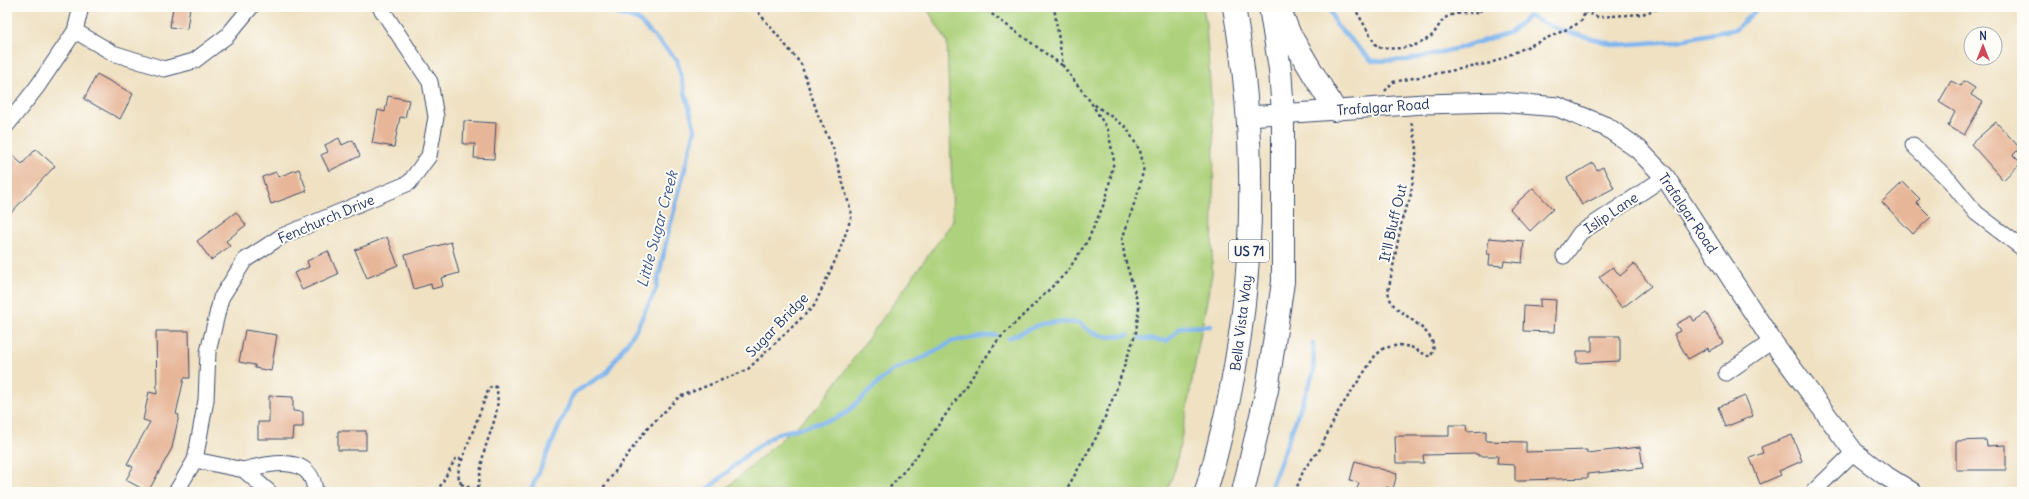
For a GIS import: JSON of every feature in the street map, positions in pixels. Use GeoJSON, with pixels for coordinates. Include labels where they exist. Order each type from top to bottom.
{"type":"FeatureCollection","features":[{"type":"Feature","properties":{"kind":"main road","name":"Bella Vista Way"},"geometry":{"type":"LineString","coordinates":[[1206,492],[1219,447],[1236,368],[1249,264],[1252,184],[1249,116],[1242,50],[1234,7]]}},
{"type":"Feature","properties":{"kind":"main road","name":"US 71"},"geometry":{"type":"LineString","coordinates":[[1243,492],[1267,390],[1283,282],[1283,114],[1280,68],[1270,7]]}},
{"type":"Feature","properties":{"kind":"main road"},"geometry":{"type":"LineString","coordinates":[[1279,7],[1290,35],[1335,110]]}},
{"type":"Feature","properties":{"kind":"street"},"geometry":{"type":"LineString","coordinates":[[7,125],[37,88],[75,31],[81,7]]}},
{"type":"Feature","properties":{"kind":"street"},"geometry":{"type":"LineString","coordinates":[[75,31],[113,53],[164,69],[194,61],[227,36],[251,7]]}},
{"type":"Feature","properties":{"kind":"street","name":"Fenchurch Drive"},"geometry":{"type":"LineString","coordinates":[[176,492],[195,460],[206,400],[208,352],[221,298],[245,260],[282,236],[409,183],[429,156],[436,117],[430,82],[380,7]]}},
{"type":"Feature","properties":{"kind":"street","name":"Trafalgar Road"},"geometry":{"type":"LineString","coordinates":[[1249,116],[1388,106],[1500,102],[1558,107],[1607,127],[1638,149],[1665,177],[1772,341],[1854,452],[1883,474],[1912,492]]}},
{"type":"Feature","properties":{"kind":"street"},"geometry":{"type":"LineString","coordinates":[[1913,145],[1950,181],[1976,213],[2022,248]]}},
{"type":"Feature","properties":{"kind":"street","name":"Islip Lane"},"geometry":{"type":"LineString","coordinates":[[1564,256],[1580,233],[1665,177]]}},
{"type":"Feature","properties":{"kind":"street"},"geometry":{"type":"LineString","coordinates":[[1726,373],[1772,341]]}},
{"type":"Feature","properties":{"kind":"street"},"geometry":{"type":"LineString","coordinates":[[1813,492],[1854,452]]}},
{"type":"Feature","properties":{"kind":"street"},"geometry":{"type":"LineString","coordinates":[[195,460],[243,470],[272,464],[289,463],[311,474],[315,484],[315,492]]}},
{"type":"Feature","properties":{"kind":"street"},"geometry":{"type":"LineString","coordinates":[[243,470],[269,492]]}},
{"type":"Feature","properties":{"kind":"path","name":"Sugar Bridge"},"geometry":{"type":"LineString","coordinates":[[600,492],[646,430],[679,397],[747,370],[814,306],[840,250],[852,214],[833,148],[818,115],[800,64],[759,13],[758,7]]}},
{"type":"Feature","properties":{"kind":"path"},"geometry":{"type":"LineString","coordinates":[[886,492],[916,457],[998,340],[1068,272],[1088,240],[1106,199],[1114,161],[1108,130],[1090,101],[1064,66],[982,7]]}},
{"type":"Feature","properties":{"kind":"path"},"geometry":{"type":"LineString","coordinates":[[1054,7],[1054,18],[1064,66]]}},
{"type":"Feature","properties":{"kind":"path"},"geometry":{"type":"LineString","coordinates":[[1354,7],[1377,47],[1389,50],[1403,49],[1430,38],[1445,18],[1460,13],[1478,13],[1484,7]]}},
{"type":"Feature","properties":{"kind":"path"},"geometry":{"type":"LineString","coordinates":[[1573,7],[1598,17],[1642,14],[1664,7]]}},
{"type":"Feature","properties":{"kind":"path"},"geometry":{"type":"LineString","coordinates":[[1388,106],[1384,95],[1386,88],[1392,82],[1491,63],[1574,26],[1582,20],[1585,12]]}},
{"type":"Feature","properties":{"kind":"path"},"geometry":{"type":"LineString","coordinates":[[1065,492],[1097,436],[1115,393],[1136,332],[1139,307],[1125,260],[1122,240],[1139,189],[1144,167],[1140,151],[1126,127],[1090,101]]}},
{"type":"Feature","properties":{"kind":"path","name":"It'll Bluff Out"},"geometry":{"type":"LineString","coordinates":[[1295,492],[1304,469],[1320,449],[1339,410],[1375,356],[1384,348],[1400,345],[1411,347],[1430,357],[1432,355],[1431,339],[1415,321],[1401,312],[1392,303],[1388,292],[1403,215],[1411,192],[1417,146],[1413,124],[1409,117],[1399,114],[1388,106]]}},
{"type":"Feature","properties":{"kind":"path"},"geometry":{"type":"LineString","coordinates":[[459,468],[489,388],[493,386],[496,387],[498,396],[496,408],[484,454],[477,492]]}},
{"type":"Feature","properties":{"kind":"path"},"geometry":{"type":"LineString","coordinates":[[437,492],[456,458],[461,459],[458,475],[461,484],[482,492]]}},
{"type":"Feature","properties":{"kind":"green space"},"geometry":{"type":"Polygon","coordinates":[[[926,7],[1203,7],[1206,24],[1214,141],[1212,273],[1176,466],[1167,492],[722,492],[820,405],[953,221],[947,42],[926,7]]]}},
{"type":"Feature","properties":{"kind":"building"},"geometry":{"type":"Polygon","coordinates":[[[173,7],[190,7],[187,29],[170,27],[173,7]]]}},
{"type":"Feature","properties":{"kind":"building"},"geometry":{"type":"Polygon","coordinates":[[[97,74],[133,94],[120,119],[84,99],[97,74]]]}},
{"type":"Feature","properties":{"kind":"building"},"geometry":{"type":"Polygon","coordinates":[[[1951,81],[1961,86],[1964,81],[1975,88],[1971,95],[1983,102],[1964,135],[1948,126],[1955,112],[1939,102],[1951,81]]]}},
{"type":"Feature","properties":{"kind":"building"},"geometry":{"type":"Polygon","coordinates":[[[388,96],[409,100],[405,118],[400,117],[394,147],[372,143],[378,110],[385,112],[388,96]]]}},
{"type":"Feature","properties":{"kind":"building"},"geometry":{"type":"Polygon","coordinates":[[[464,121],[496,123],[494,159],[474,158],[475,144],[463,144],[464,121]]]}},
{"type":"Feature","properties":{"kind":"building"},"geometry":{"type":"Polygon","coordinates":[[[1996,122],[2020,148],[2013,155],[2021,163],[2003,180],[1971,144],[1996,122]]]}},
{"type":"Feature","properties":{"kind":"building"},"geometry":{"type":"Polygon","coordinates":[[[339,138],[342,145],[353,140],[360,156],[329,171],[321,155],[328,152],[325,145],[339,138]]]}},
{"type":"Feature","properties":{"kind":"building"},"geometry":{"type":"Polygon","coordinates":[[[36,149],[55,166],[7,217],[7,162],[13,156],[22,164],[36,149]]]}},
{"type":"Feature","properties":{"kind":"building"},"geometry":{"type":"Polygon","coordinates":[[[1593,163],[1597,170],[1603,167],[1614,188],[1582,205],[1567,178],[1593,163]]]}},
{"type":"Feature","properties":{"kind":"building"},"geometry":{"type":"Polygon","coordinates":[[[299,169],[307,191],[271,204],[262,177],[276,172],[278,177],[299,169]]]}},
{"type":"Feature","properties":{"kind":"building"},"geometry":{"type":"Polygon","coordinates":[[[1903,182],[1920,199],[1916,202],[1931,217],[1913,234],[1882,202],[1903,182]]]}},
{"type":"Feature","properties":{"kind":"building"},"geometry":{"type":"Polygon","coordinates":[[[1533,188],[1553,209],[1530,231],[1510,209],[1533,188]]]}},
{"type":"Feature","properties":{"kind":"building"},"geometry":{"type":"Polygon","coordinates":[[[236,212],[246,225],[226,241],[230,246],[211,260],[197,241],[236,212]]]}},
{"type":"Feature","properties":{"kind":"building"},"geometry":{"type":"Polygon","coordinates":[[[387,237],[398,265],[367,278],[355,250],[387,237]]]}},
{"type":"Feature","properties":{"kind":"building"},"geometry":{"type":"Polygon","coordinates":[[[1489,238],[1524,241],[1522,263],[1504,261],[1503,266],[1489,265],[1490,254],[1487,254],[1489,238]]]}},
{"type":"Feature","properties":{"kind":"building"},"geometry":{"type":"Polygon","coordinates":[[[451,242],[459,273],[441,278],[443,286],[432,289],[431,284],[414,289],[405,255],[451,242]]]}},
{"type":"Feature","properties":{"kind":"building"},"geometry":{"type":"Polygon","coordinates":[[[328,251],[338,274],[302,290],[294,273],[309,267],[307,261],[328,251]]]}},
{"type":"Feature","properties":{"kind":"building"},"geometry":{"type":"Polygon","coordinates":[[[1634,264],[1651,286],[1622,308],[1599,277],[1613,267],[1620,276],[1634,264]]]}},
{"type":"Feature","properties":{"kind":"building"},"geometry":{"type":"Polygon","coordinates":[[[1540,299],[1556,300],[1554,332],[1523,331],[1524,306],[1540,307],[1540,299]]]}},
{"type":"Feature","properties":{"kind":"building"},"geometry":{"type":"Polygon","coordinates":[[[1706,313],[1723,343],[1709,351],[1708,348],[1688,359],[1674,334],[1680,331],[1676,324],[1691,316],[1694,321],[1706,313]]]}},
{"type":"Feature","properties":{"kind":"building"},"geometry":{"type":"Polygon","coordinates":[[[245,330],[277,335],[271,371],[255,368],[255,365],[239,362],[245,330]]]}},
{"type":"Feature","properties":{"kind":"building"},"geometry":{"type":"Polygon","coordinates":[[[156,331],[189,331],[190,378],[184,378],[176,414],[179,415],[172,448],[148,492],[126,480],[133,467],[127,464],[150,422],[143,420],[149,392],[157,394],[156,331]]]}},
{"type":"Feature","properties":{"kind":"building"},"geometry":{"type":"Polygon","coordinates":[[[1592,336],[1620,336],[1620,361],[1577,363],[1577,351],[1592,351],[1592,336]]]}},
{"type":"Feature","properties":{"kind":"building"},"geometry":{"type":"Polygon","coordinates":[[[269,396],[293,397],[293,411],[303,412],[303,427],[293,427],[292,439],[258,439],[258,422],[269,422],[269,396]]]}},
{"type":"Feature","properties":{"kind":"building"},"geometry":{"type":"Polygon","coordinates":[[[1745,396],[1753,416],[1725,427],[1718,407],[1745,396]]]}},
{"type":"Feature","properties":{"kind":"building"},"geometry":{"type":"Polygon","coordinates":[[[1449,425],[1466,425],[1467,432],[1486,431],[1486,441],[1526,442],[1526,452],[1587,450],[1587,453],[1640,447],[1643,468],[1588,474],[1588,478],[1515,481],[1515,465],[1497,464],[1498,456],[1478,456],[1478,454],[1423,455],[1424,463],[1396,463],[1395,436],[1449,436],[1449,425]]]}},
{"type":"Feature","properties":{"kind":"building"},"geometry":{"type":"Polygon","coordinates":[[[338,431],[366,431],[366,450],[338,450],[338,431]]]}},
{"type":"Feature","properties":{"kind":"building"},"geometry":{"type":"Polygon","coordinates":[[[1792,435],[1802,461],[1779,471],[1781,475],[1760,484],[1750,458],[1763,453],[1761,447],[1792,435]]]}},
{"type":"Feature","properties":{"kind":"building"},"geometry":{"type":"Polygon","coordinates":[[[1986,440],[1987,446],[2006,445],[2006,470],[1956,470],[1956,441],[1986,440]]]}},
{"type":"Feature","properties":{"kind":"building"},"geometry":{"type":"Polygon","coordinates":[[[1355,461],[1397,474],[1393,489],[1386,487],[1384,492],[1356,492],[1359,483],[1350,480],[1355,461]]]}},
{"type":"Feature","properties":{"kind":"waterway","name":"Little Sugar Creek"},"geometry":{"type":"LineString","coordinates":[[530,492],[574,393],[606,373],[636,330],[656,289],[668,234],[695,130],[677,60],[638,20],[595,7]]}},
{"type":"Feature","properties":{"kind":"waterway"},"geometry":{"type":"LineString","coordinates":[[1329,7],[1336,25],[1372,61],[1408,60],[1459,48],[1511,32],[1528,16],[1560,30],[1616,45],[1675,41],[1736,29],[1759,7]]}},
{"type":"Feature","properties":{"kind":"waterway"},"geometry":{"type":"LineString","coordinates":[[1009,338],[1041,324],[1059,322],[1079,323],[1093,333],[1108,337],[1128,335]]}},
{"type":"Feature","properties":{"kind":"waterway"},"geometry":{"type":"LineString","coordinates":[[1140,338],[1167,341],[1181,327],[1211,326]]}},
{"type":"Feature","properties":{"kind":"waterway"},"geometry":{"type":"LineString","coordinates":[[700,492],[709,488],[749,453],[776,434],[835,419],[846,413],[891,371],[927,356],[953,341],[996,335]]}},
{"type":"Feature","properties":{"kind":"waterway"},"geometry":{"type":"LineString","coordinates":[[1269,492],[1314,371],[1313,343]]}}]}
